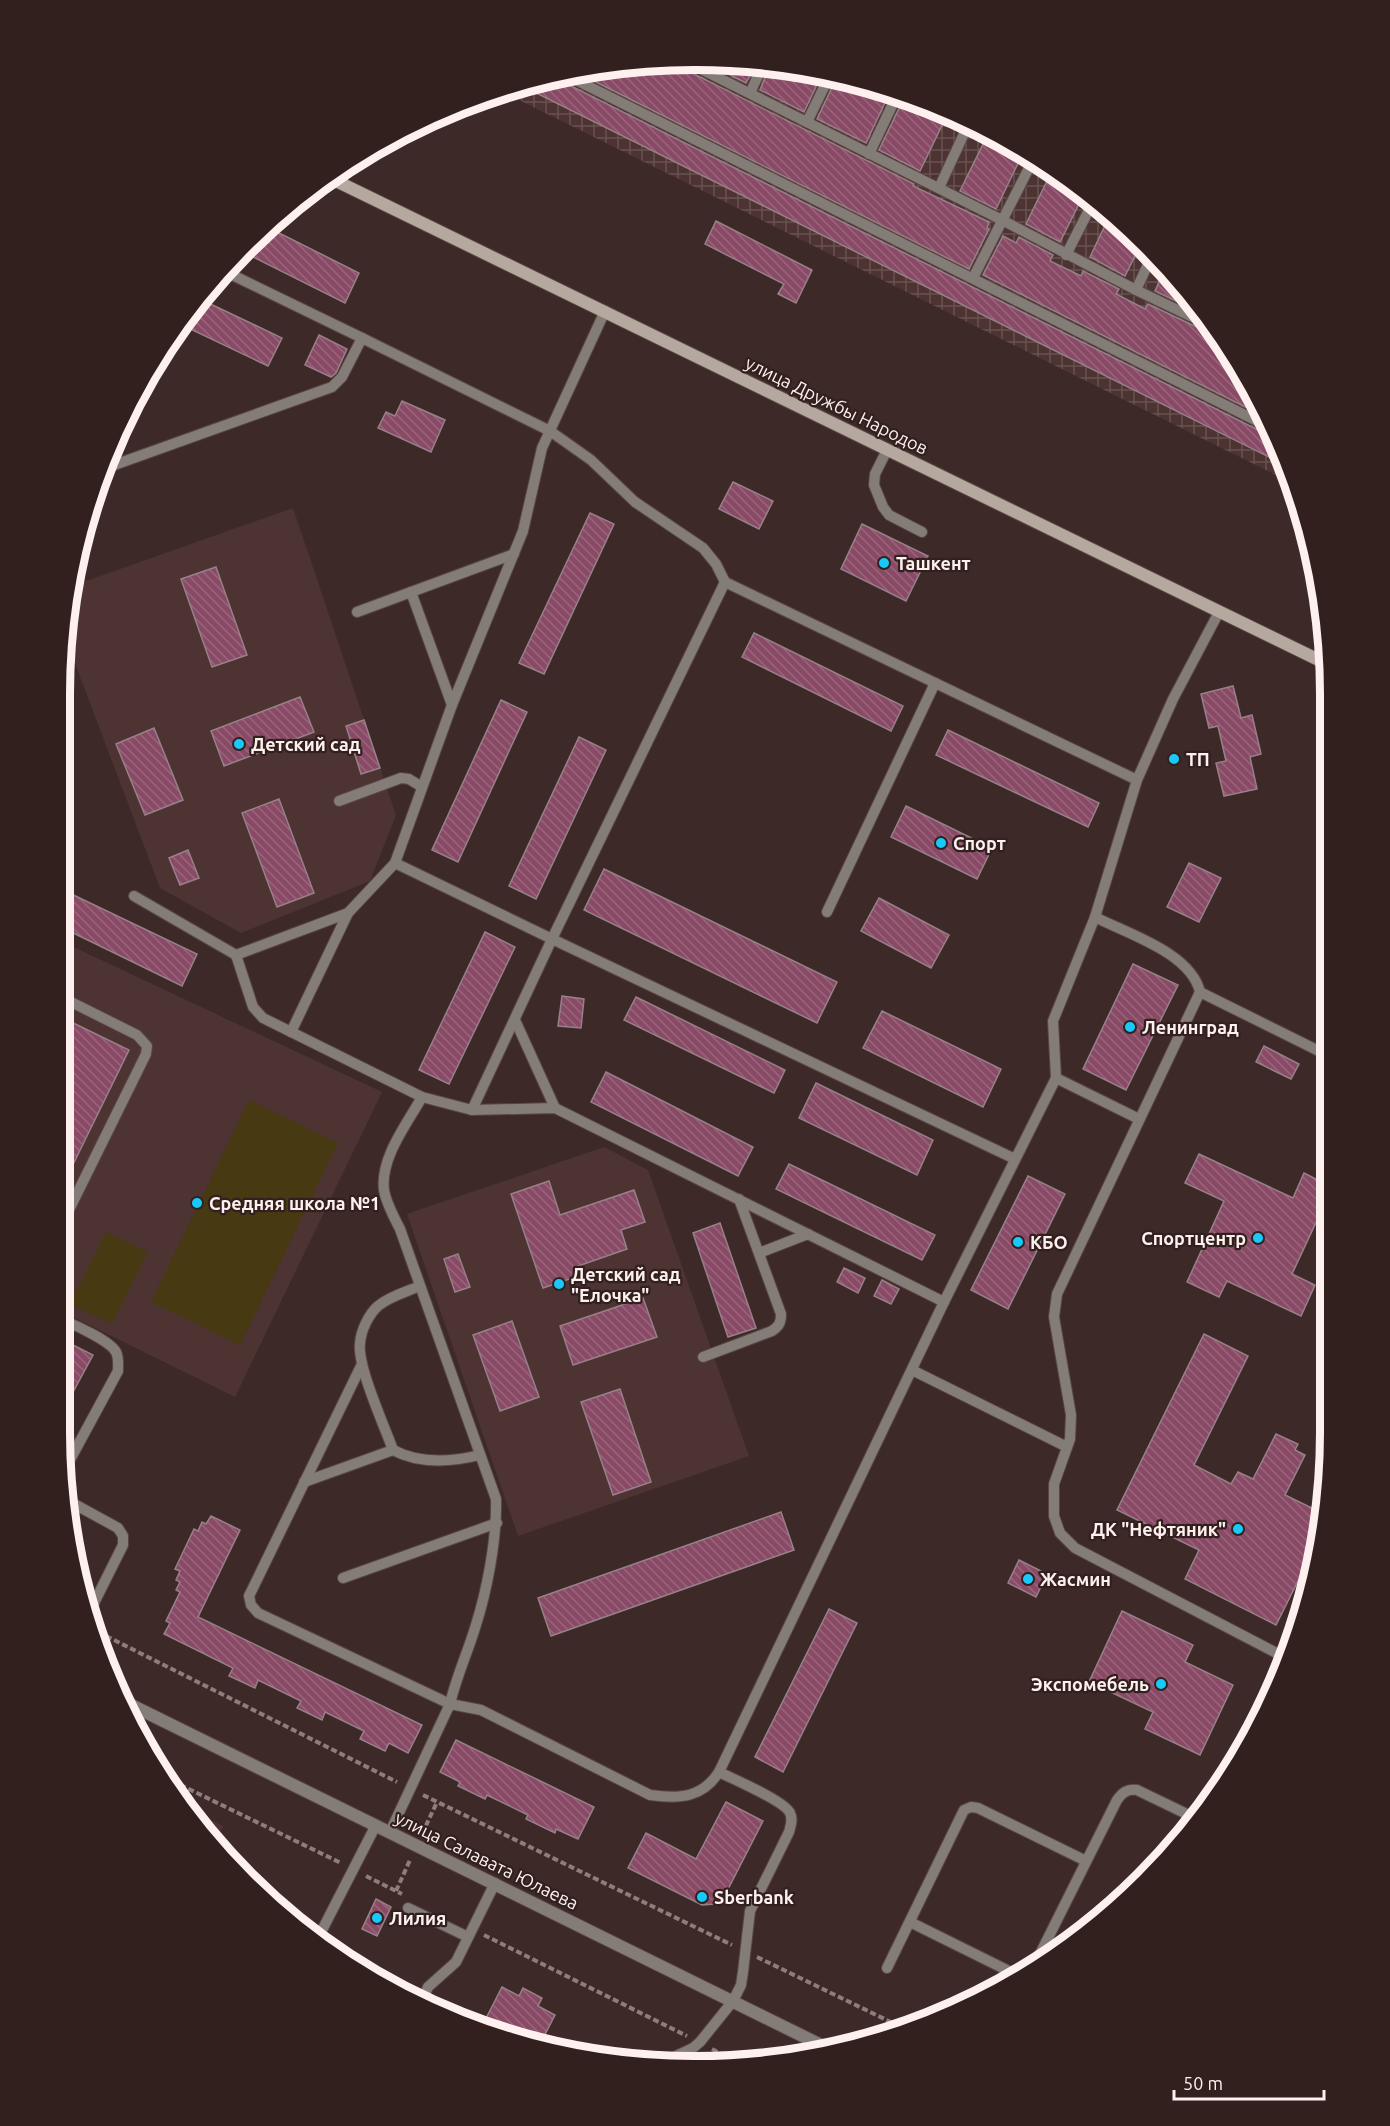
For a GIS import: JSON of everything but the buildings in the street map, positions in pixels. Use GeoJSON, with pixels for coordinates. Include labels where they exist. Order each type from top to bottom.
{"type":"FeatureCollection","features":[{"type":"Feature","properties":{"kind":"main road","name":"улица Дружбы Народов"},"geometry":{"type":"LineString","coordinates":[[339,182],[1318,660]]}},
{"type":"Feature","properties":{"kind":"street","name":"улица Салавата Юлаева"},"geometry":{"type":"LineString","coordinates":[[135,1706],[818,2044]]}},
{"type":"Feature","properties":{"kind":"lane"},"geometry":{"type":"LineString","coordinates":[[706,71],[1136,290],[1186,310]]}},
{"type":"Feature","properties":{"kind":"lane"},"geometry":{"type":"LineString","coordinates":[[750,93],[759,74]]}},
{"type":"Feature","properties":{"kind":"lane"},"geometry":{"type":"LineString","coordinates":[[578,81],[1256,420]]}},
{"type":"Feature","properties":{"kind":"lane"},"geometry":{"type":"LineString","coordinates":[[807,122],[826,84]]}},
{"type":"Feature","properties":{"kind":"lane"},"geometry":{"type":"LineString","coordinates":[[869,153],[893,103]]}},
{"type":"Feature","properties":{"kind":"lane"},"geometry":{"type":"LineString","coordinates":[[939,188],[965,132]]}},
{"type":"Feature","properties":{"kind":"lane"},"geometry":{"type":"LineString","coordinates":[[973,278],[1029,168]]}},
{"type":"Feature","properties":{"kind":"lane"},"geometry":{"type":"LineString","coordinates":[[1066,255],[1089,211]]}},
{"type":"Feature","properties":{"kind":"lane"},"geometry":{"type":"LineString","coordinates":[[1136,290],[1148,265]]}},
{"type":"Feature","properties":{"kind":"lane"},"geometry":{"type":"LineString","coordinates":[[232,275],[550,431],[591,460],[635,502],[703,548],[716,564],[725,582],[1137,780]]}},
{"type":"Feature","properties":{"kind":"lane"},"geometry":{"type":"LineString","coordinates":[[291,1032],[348,913],[395,863],[452,705],[523,531],[542,448],[605,311]]}},
{"type":"Feature","properties":{"kind":"lane"},"geometry":{"type":"LineString","coordinates":[[115,465],[332,387],[342,378],[362,338]]}},
{"type":"Feature","properties":{"kind":"lane"},"geometry":{"type":"LineString","coordinates":[[887,450],[875,474],[874,485],[883,507],[889,515],[922,531]]}},
{"type":"Feature","properties":{"kind":"lane"},"geometry":{"type":"LineString","coordinates":[[357,612],[514,554]]}},
{"type":"Feature","properties":{"kind":"lane"},"geometry":{"type":"LineString","coordinates":[[472,1110],[725,582]]}},
{"type":"Feature","properties":{"kind":"lane"},"geometry":{"type":"LineString","coordinates":[[411,592],[452,705]]}},
{"type":"Feature","properties":{"kind":"lane"},"geometry":{"type":"LineString","coordinates":[[362,1364],[249,1596],[251,1605],[258,1613],[450,1704],[481,1710],[650,1795],[669,1798],[697,1793],[712,1783],[944,1302],[1056,1078],[1053,1021],[1095,917],[1137,780],[1173,699],[1219,612]]}},
{"type":"Feature","properties":{"kind":"lane"},"geometry":{"type":"LineString","coordinates":[[827,912],[935,683]]}},
{"type":"Feature","properties":{"kind":"lane"},"geometry":{"type":"LineString","coordinates":[[339,801],[401,778],[409,778],[422,787]]}},
{"type":"Feature","properties":{"kind":"lane"},"geometry":{"type":"LineString","coordinates":[[395,863],[1015,1159]]}},
{"type":"Feature","properties":{"kind":"lane"},"geometry":{"type":"LineString","coordinates":[[134,896],[236,955],[253,1007],[262,1018],[422,1097],[472,1110],[555,1108],[944,1302]]}},
{"type":"Feature","properties":{"kind":"lane"},"geometry":{"type":"LineString","coordinates":[[236,955],[348,913]]}},
{"type":"Feature","properties":{"kind":"lane"},"geometry":{"type":"LineString","coordinates":[[1095,917],[1175,956],[1189,968],[1198,981],[1200,992],[1057,1294],[1054,1317],[1071,1416],[1070,1439],[1054,1484],[1054,1516],[1060,1533],[1075,1548],[1278,1654]]}},
{"type":"Feature","properties":{"kind":"lane"},"geometry":{"type":"LineString","coordinates":[[1200,992],[1320,1049]]}},
{"type":"Feature","properties":{"kind":"lane"},"geometry":{"type":"LineString","coordinates":[[70,1001],[137,1035],[147,1046],[146,1053],[70,1210]]}},
{"type":"Feature","properties":{"kind":"lane"},"geometry":{"type":"LineString","coordinates":[[515,1020],[555,1108]]}},
{"type":"Feature","properties":{"kind":"lane"},"geometry":{"type":"LineString","coordinates":[[1056,1078],[1139,1119]]}},
{"type":"Feature","properties":{"kind":"lane"},"geometry":{"type":"LineString","coordinates":[[390,1832],[450,1704],[481,1609],[497,1523],[496,1499],[385,1192],[384,1176],[393,1150],[422,1097]]}},
{"type":"Feature","properties":{"kind":"lane"},"geometry":{"type":"LineString","coordinates":[[703,1357],[778,1327],[781,1314],[739,1199]]}},
{"type":"Feature","properties":{"kind":"lane"},"geometry":{"type":"LineString","coordinates":[[759,1253],[808,1234]]}},
{"type":"Feature","properties":{"kind":"lane"},"geometry":{"type":"LineString","coordinates":[[420,1286],[387,1299],[376,1308],[367,1321],[359,1344],[362,1364],[393,1450],[405,1456],[443,1461],[480,1455]]}},
{"type":"Feature","properties":{"kind":"lane"},"geometry":{"type":"LineString","coordinates":[[70,1323],[109,1344],[116,1351],[119,1360],[118,1371],[71,1459]]}},
{"type":"Feature","properties":{"kind":"lane"},"geometry":{"type":"LineString","coordinates":[[912,1370],[1067,1447]]}},
{"type":"Feature","properties":{"kind":"lane"},"geometry":{"type":"LineString","coordinates":[[304,1482],[393,1450]]}},
{"type":"Feature","properties":{"kind":"lane"},"geometry":{"type":"LineString","coordinates":[[75,1504],[118,1528],[123,1536],[123,1545],[95,1602]]}},
{"type":"Feature","properties":{"kind":"lane"},"geometry":{"type":"LineString","coordinates":[[343,1578],[497,1523]]}},
{"type":"Feature","properties":{"kind":"lane"},"geometry":{"type":"LineString","coordinates":[[678,2055],[700,2042],[733,2001],[741,1985],[750,1911],[789,1832],[792,1821],[790,1811],[780,1803],[719,1772]]}},
{"type":"Feature","properties":{"kind":"lane"},"geometry":{"type":"LineString","coordinates":[[1042,1950],[1117,1800],[1123,1793],[1129,1789],[1137,1790],[1187,1814]]}},
{"type":"Feature","properties":{"kind":"lane"},"geometry":{"type":"LineString","coordinates":[[887,1968],[964,1810],[971,1807],[978,1808],[1086,1861]]}},
{"type":"Feature","properties":{"kind":"lane"},"geometry":{"type":"LineString","coordinates":[[321,1930],[376,1825]]}},
{"type":"Feature","properties":{"kind":"lane"},"geometry":{"type":"LineString","coordinates":[[425,1994],[428,1988],[456,1962],[495,1883]]}},
{"type":"Feature","properties":{"kind":"lane"},"geometry":{"type":"LineString","coordinates":[[408,1908],[468,1937]]}},
{"type":"Feature","properties":{"kind":"lane"},"geometry":{"type":"LineString","coordinates":[[910,1922],[1009,1971]]}},
{"type":"Feature","properties":{"kind":"path"},"geometry":{"type":"LineString","coordinates":[[105,1636],[411,1789],[893,2023]]}},
{"type":"Feature","properties":{"kind":"shaded area"},"geometry":{"type":"Polygon","coordinates":[[[695,70],[736,72],[817,82],[857,92],[934,118],[971,135],[1007,154],[1075,200],[1107,225],[1165,283],[1214,348],[1236,383],[1255,419],[1280,477],[514,98],[573,82],[613,76],[695,70]]]}},
{"type":"Feature","properties":{"kind":"shaded area","name":"Детский сад"},"geometry":{"type":"Polygon","coordinates":[[[293,508],[396,815],[370,881],[241,933],[160,888],[72,655],[80,583],[293,508]]]}},
{"type":"Feature","properties":{"kind":"shaded area","name":"Средняя школа №1"},"geometry":{"type":"Polygon","coordinates":[[[70,945],[382,1092],[235,1397],[70,1315],[70,945]]]}},
{"type":"Feature","properties":{"kind":"shaded area"},"geometry":{"type":"Polygon","coordinates":[[[249,1100],[338,1143],[240,1345],[151,1302],[249,1100]]]}},
{"type":"Feature","properties":{"kind":"shaded area","name":"Детский сад \"Елочка\""},"geometry":{"type":"Polygon","coordinates":[[[604,1147],[648,1170],[749,1456],[518,1536],[407,1214],[604,1147]]]}},
{"type":"Feature","properties":{"kind":"shaded area"},"geometry":{"type":"Polygon","coordinates":[[[106,1232],[148,1252],[112,1324],[70,1304],[106,1232]]]}},
{"type":"Feature","properties":{"kind":"shaded area"},"geometry":{"type":"Polygon","coordinates":[[[204,1817],[223,1826],[219,1835],[204,1817]]]}},
{"type":"Feature","properties":{"kind":"place","name":"Ташкент"},"geometry":{"type":"Point","coordinates":[884,563]}},
{"type":"Feature","properties":{"kind":"place","name":"Детский сад"},"geometry":{"type":"Point","coordinates":[239,744]}},
{"type":"Feature","properties":{"kind":"place","name":"ТП"},"geometry":{"type":"Point","coordinates":[1174,759]}},
{"type":"Feature","properties":{"kind":"place","name":"Спорт"},"geometry":{"type":"Point","coordinates":[941,843]}},
{"type":"Feature","properties":{"kind":"place","name":"Ленинград"},"geometry":{"type":"Point","coordinates":[1130,1027]}},
{"type":"Feature","properties":{"kind":"place","name":"Средняя школа №1"},"geometry":{"type":"Point","coordinates":[197,1203]}},
{"type":"Feature","properties":{"kind":"place","name":"Спортцентр"},"geometry":{"type":"Point","coordinates":[1258,1238]}},
{"type":"Feature","properties":{"kind":"place","name":"КБО"},"geometry":{"type":"Point","coordinates":[1018,1242]}},
{"type":"Feature","properties":{"kind":"place","name":"Детский сад \"Елочка\""},"geometry":{"type":"Point","coordinates":[559,1284]}},
{"type":"Feature","properties":{"kind":"place","name":"ДК \"Нефтяник\""},"geometry":{"type":"Point","coordinates":[1238,1529]}},
{"type":"Feature","properties":{"kind":"place","name":"Жасмин"},"geometry":{"type":"Point","coordinates":[1028,1579]}},
{"type":"Feature","properties":{"kind":"place","name":"Экспомебель"},"geometry":{"type":"Point","coordinates":[1161,1684]}},
{"type":"Feature","properties":{"kind":"place","name":"Sberbank"},"geometry":{"type":"Point","coordinates":[702,1897]}},
{"type":"Feature","properties":{"kind":"place","name":"Лилия"},"geometry":{"type":"Point","coordinates":[377,1918]}}]}
